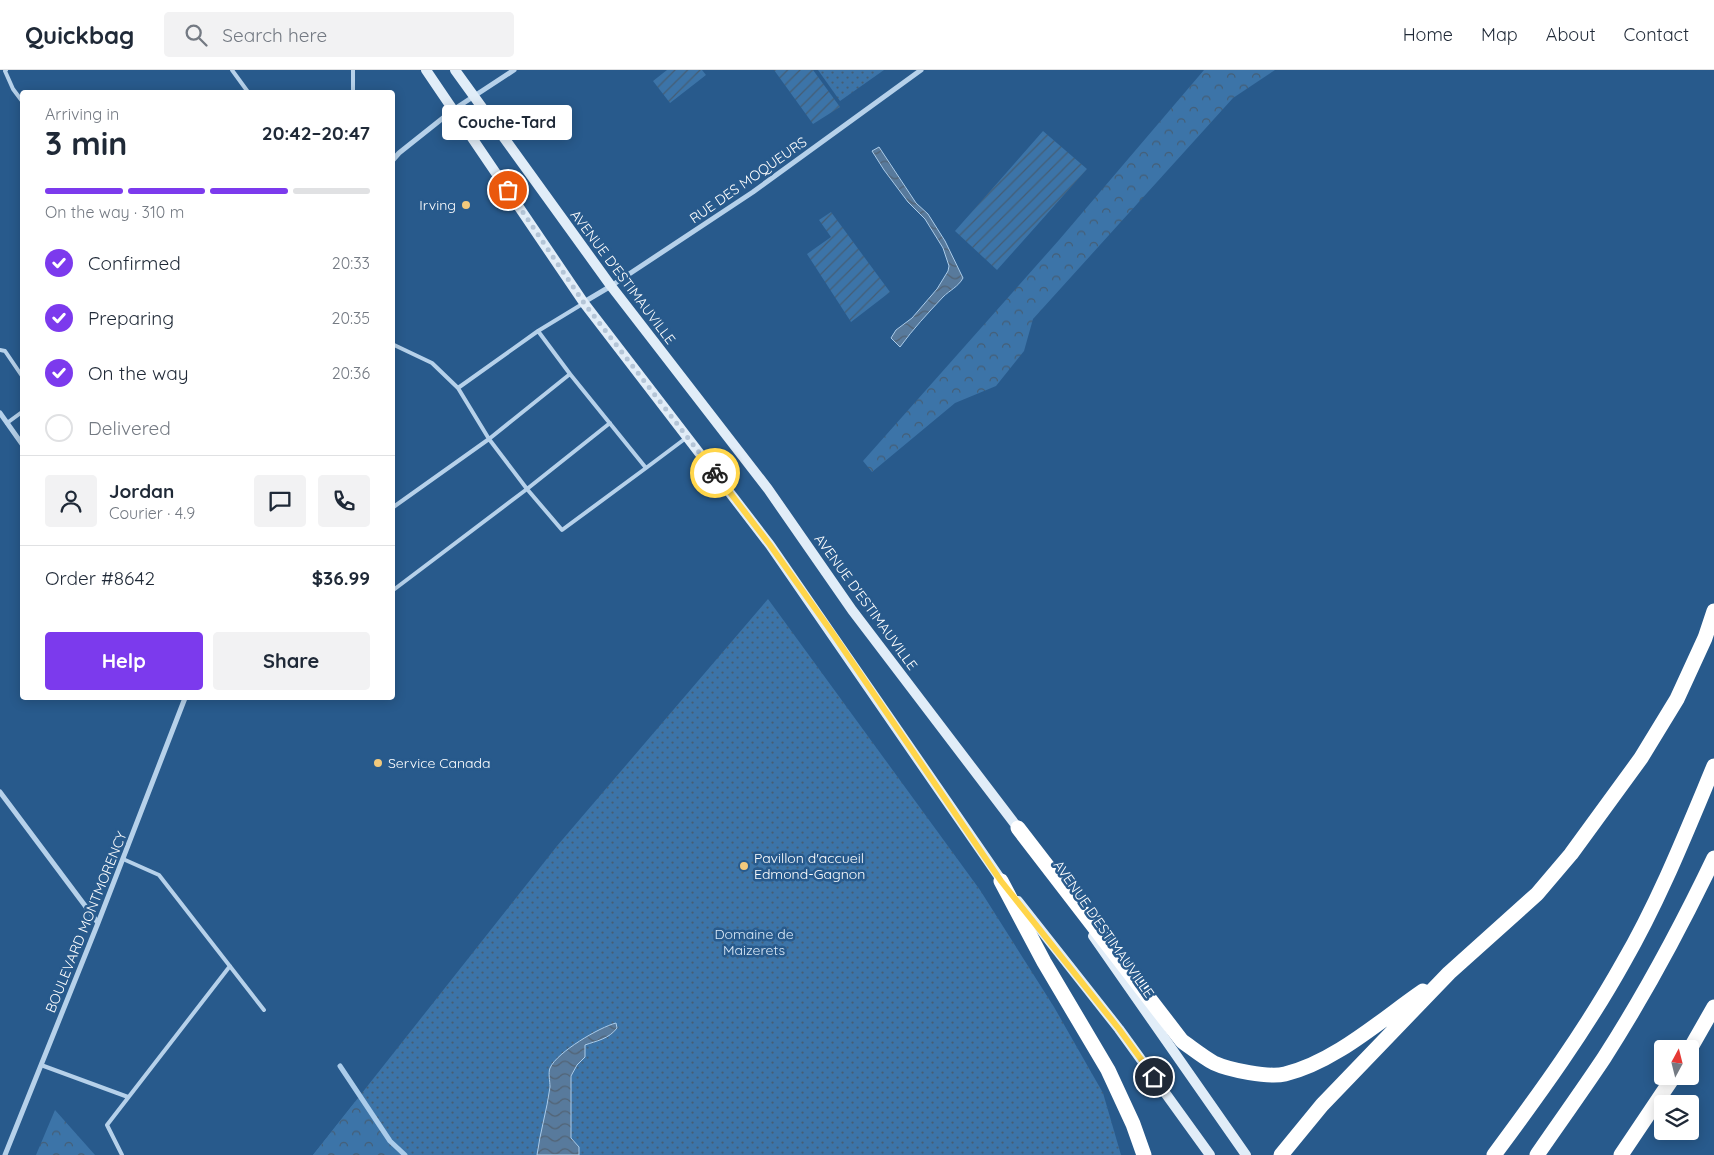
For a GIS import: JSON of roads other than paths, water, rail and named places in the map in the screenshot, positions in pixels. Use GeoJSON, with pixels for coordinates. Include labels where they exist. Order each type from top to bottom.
{"type":"FeatureCollection","features":[{"type":"Feature","properties":{"kind":"highway"},"geometry":{"type":"LineString","coordinates":[[1282,1155],[1322,1105],[1449,974],[1537,894],[1571,854],[1641,758],[1677,699],[1705,638],[1714,612]]}},
{"type":"Feature","properties":{"kind":"highway"},"geometry":{"type":"LineString","coordinates":[[1494,1155],[1551,1078],[1588,1023],[1624,962],[1670,869],[1714,766]]}},
{"type":"Feature","properties":{"kind":"highway"},"geometry":{"type":"LineString","coordinates":[[1018,828],[1182,1041],[1214,1063],[1249,1073],[1284,1074],[1293,1071],[1319,1061],[1366,1034],[1400,1007],[1449,974]]}},
{"type":"Feature","properties":{"kind":"highway"},"geometry":{"type":"LineString","coordinates":[[1537,1155],[1604,1057],[1661,963],[1688,913],[1714,858]]}},
{"type":"Feature","properties":{"kind":"highway"},"geometry":{"type":"LineString","coordinates":[[1001,881],[1044,962],[1108,1070],[1133,1124],[1144,1155]]}},
{"type":"Feature","properties":{"kind":"highway"},"geometry":{"type":"LineString","coordinates":[[1695,1040],[1714,1007]]}},
{"type":"Feature","properties":{"kind":"highway"},"geometry":{"type":"LineString","coordinates":[[1621,1155],[1668,1085]]}},
{"type":"Feature","properties":{"kind":"main road"},"geometry":{"type":"LineString","coordinates":[[426,70],[584,303],[770,545],[1001,881],[1119,1029],[1210,1155]]}},
{"type":"Feature","properties":{"kind":"main road","name":"AVENUE D'ESTIMAUVILLE"},"geometry":{"type":"LineString","coordinates":[[455,70],[611,286],[768,490],[852,610],[1018,828],[1246,1155]]}},
{"type":"Feature","properties":{"kind":"street"},"geometry":{"type":"LineString","coordinates":[[395,158],[453,110],[514,70]]}},
{"type":"Feature","properties":{"kind":"street","name":"RUE DES MOQUEURS"},"geometry":{"type":"LineString","coordinates":[[584,303],[753,192],[921,70]]}},
{"type":"Feature","properties":{"kind":"street"},"geometry":{"type":"LineString","coordinates":[[0,413],[20,441]]}},
{"type":"Feature","properties":{"kind":"street","name":"BOULEVARD MONTMORENCY"},"geometry":{"type":"LineString","coordinates":[[4,1155],[98,923],[184,700]]}},
{"type":"Feature","properties":{"kind":"street"},"geometry":{"type":"LineString","coordinates":[[0,792],[98,923]]}},
{"type":"Feature","properties":{"kind":"street"},"geometry":{"type":"LineString","coordinates":[[0,1152],[4,1155]]}},
{"type":"Feature","properties":{"kind":"lane"},"geometry":{"type":"LineString","coordinates":[[5,70],[13,89],[20,98]]}},
{"type":"Feature","properties":{"kind":"lane"},"geometry":{"type":"LineString","coordinates":[[232,70],[247,90]]}},
{"type":"Feature","properties":{"kind":"lane"},"geometry":{"type":"LineString","coordinates":[[353,70],[353,90]]}},
{"type":"Feature","properties":{"kind":"lane"},"geometry":{"type":"LineString","coordinates":[[458,388],[538,331],[584,303]]}},
{"type":"Feature","properties":{"kind":"lane"},"geometry":{"type":"LineString","coordinates":[[538,331],[646,468]]}},
{"type":"Feature","properties":{"kind":"lane"},"geometry":{"type":"LineString","coordinates":[[395,345],[432,363],[458,388],[489,439],[527,489],[562,530],[687,437]]}},
{"type":"Feature","properties":{"kind":"lane"},"geometry":{"type":"LineString","coordinates":[[0,350],[5,351],[20,373]]}},
{"type":"Feature","properties":{"kind":"lane"},"geometry":{"type":"LineString","coordinates":[[395,506],[489,439],[570,374]]}},
{"type":"Feature","properties":{"kind":"lane"},"geometry":{"type":"LineString","coordinates":[[7,422],[20,413]]}},
{"type":"Feature","properties":{"kind":"lane"},"geometry":{"type":"LineString","coordinates":[[395,589],[527,489],[610,423]]}},
{"type":"Feature","properties":{"kind":"lane"},"geometry":{"type":"LineString","coordinates":[[123,859],[159,875],[264,1010]]}},
{"type":"Feature","properties":{"kind":"lane"},"geometry":{"type":"LineString","coordinates":[[122,1155],[107,1125],[230,966]]}},
{"type":"Feature","properties":{"kind":"lane"},"geometry":{"type":"LineString","coordinates":[[41,1065],[128,1097]]}},
{"type":"Feature","properties":{"kind":"water"},"geometry":{"type":"Polygon","coordinates":[[[879,147],[916,203],[928,214],[945,241],[963,278],[926,315],[900,347],[891,338],[896,330],[912,318],[937,289],[949,266],[943,248],[925,219],[908,202],[872,151],[879,147]]]}},
{"type":"Feature","properties":{"kind":"water"},"geometry":{"type":"Polygon","coordinates":[[[616,1023],[617,1028],[610,1035],[585,1045],[585,1057],[577,1065],[571,1076],[571,1138],[579,1147],[579,1155],[537,1155],[550,1087],[550,1068],[561,1055],[580,1041],[600,1029],[616,1023]]]}},
{"type":"Feature","properties":{"kind":"waterway"},"geometry":{"type":"LineString","coordinates":[[340,1066],[390,1141],[405,1155]]}},
{"type":"Feature","properties":{"kind":"place","name":"Couche-Tard"},"geometry":{"type":"Point","coordinates":[508,190]}},
{"type":"Feature","properties":{"kind":"place","name":"Irving"},"geometry":{"type":"Point","coordinates":[466,205]}},
{"type":"Feature","properties":{"kind":"place","name":"Service Canada"},"geometry":{"type":"Point","coordinates":[378,763]}},
{"type":"Feature","properties":{"kind":"place","name":"Pavillon d'accueil Edmond-Gagnon"},"geometry":{"type":"Point","coordinates":[744,866]}},
{"type":"Feature","properties":{"kind":"park label","name":"Domaine de Maizerets"},"geometry":{"type":"Point","coordinates":[754,942]}}]}
